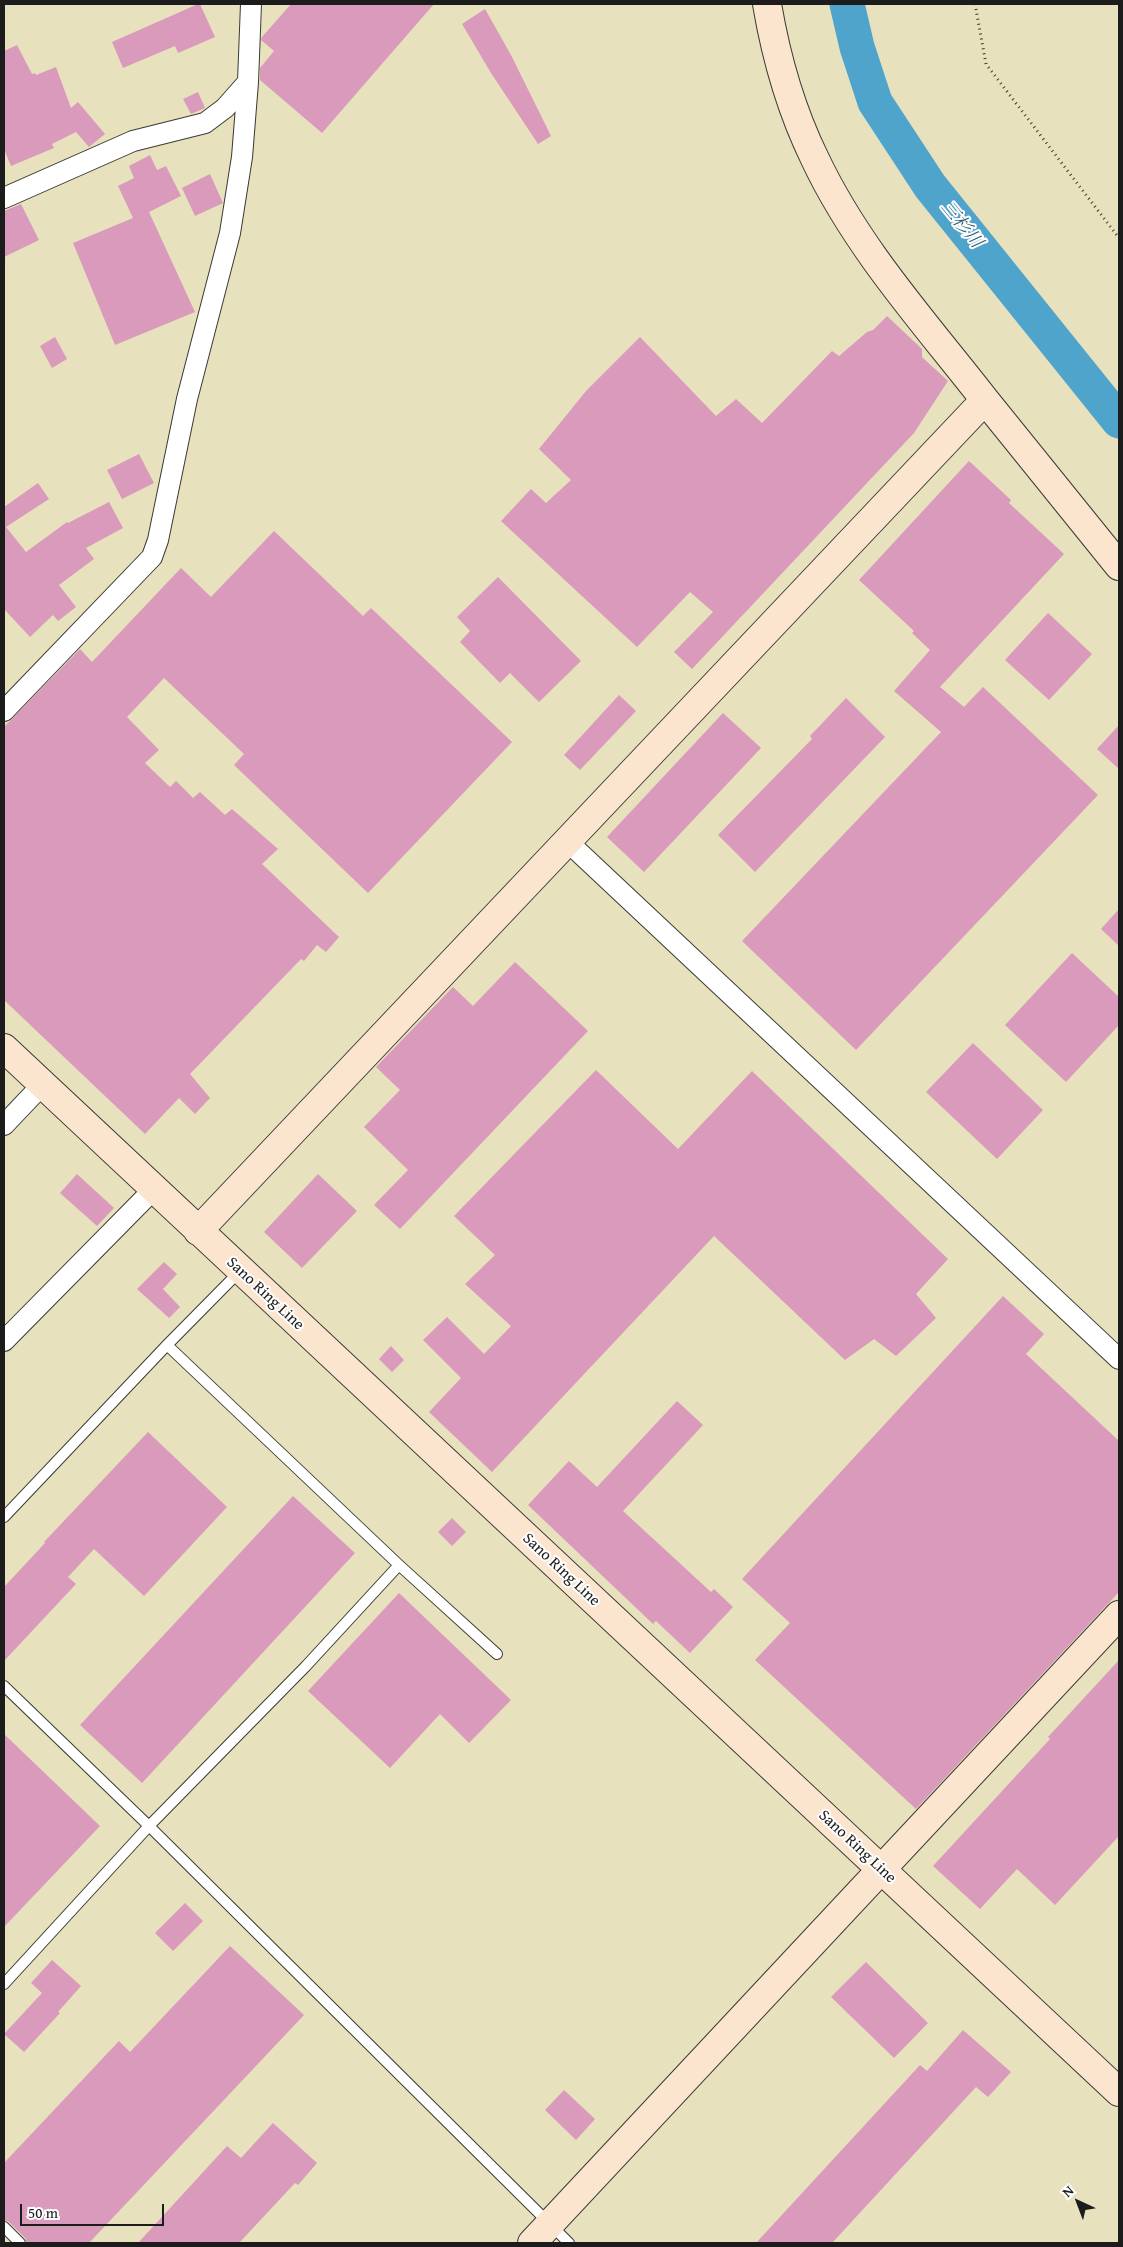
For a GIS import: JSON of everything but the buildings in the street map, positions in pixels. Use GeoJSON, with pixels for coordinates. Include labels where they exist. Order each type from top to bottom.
{"type":"FeatureCollection","features":[{"type":"Feature","properties":{"kind":"street"},"geometry":{"type":"LineString","coordinates":[[8,699],[152,557],[158,540],[187,399],[230,232],[242,157],[248,82],[251,4]]}},
{"type":"Feature","properties":{"kind":"street"},"geometry":{"type":"LineString","coordinates":[[767,4],[773,36],[791,101],[819,168],[846,215],[881,267],[1119,566]]}},
{"type":"Feature","properties":{"kind":"street"},"geometry":{"type":"LineString","coordinates":[[4,198],[133,142],[205,123],[225,108],[248,82]]}},
{"type":"Feature","properties":{"kind":"street"},"geometry":{"type":"LineString","coordinates":[[198,1231],[985,400]]}},
{"type":"Feature","properties":{"kind":"street"},"geometry":{"type":"LineString","coordinates":[[568,842],[1119,1359]]}},
{"type":"Feature","properties":{"kind":"street","name":"Sano Ring Line"},"geometry":{"type":"LineString","coordinates":[[4,1048],[1119,2092]]}},
{"type":"Feature","properties":{"kind":"street"},"geometry":{"type":"LineString","coordinates":[[4,1125],[42,1085]]}},
{"type":"Feature","properties":{"kind":"street"},"geometry":{"type":"LineString","coordinates":[[4,1340],[154,1190]]}},
{"type":"Feature","properties":{"kind":"street"},"geometry":{"type":"LineString","coordinates":[[550,2237],[882,1870],[1119,1615]]}},
{"type":"Feature","properties":{"kind":"lane"},"geometry":{"type":"LineString","coordinates":[[4,1517],[167,1345],[241,1271]]}},
{"type":"Feature","properties":{"kind":"lane"},"geometry":{"type":"LineString","coordinates":[[167,1345],[399,1565],[497,1654]]}},
{"type":"Feature","properties":{"kind":"lane"},"geometry":{"type":"LineString","coordinates":[[4,1984],[150,1826],[306,1666],[399,1565]]}},
{"type":"Feature","properties":{"kind":"lane"},"geometry":{"type":"LineString","coordinates":[[4,1686],[150,1826],[550,2237]]}},
{"type":"Feature","properties":{"kind":"lane"},"geometry":{"type":"LineString","coordinates":[[4,2227],[20,2243]]}},
{"type":"Feature","properties":{"kind":"path"},"geometry":{"type":"LineString","coordinates":[[975,4],[986,64],[1119,238]]}},
{"type":"Feature","properties":{"kind":"waterway","name":"三杉川"},"geometry":{"type":"LineString","coordinates":[[847,4],[857,47],[875,102],[930,186],[1119,421]]}}]}
